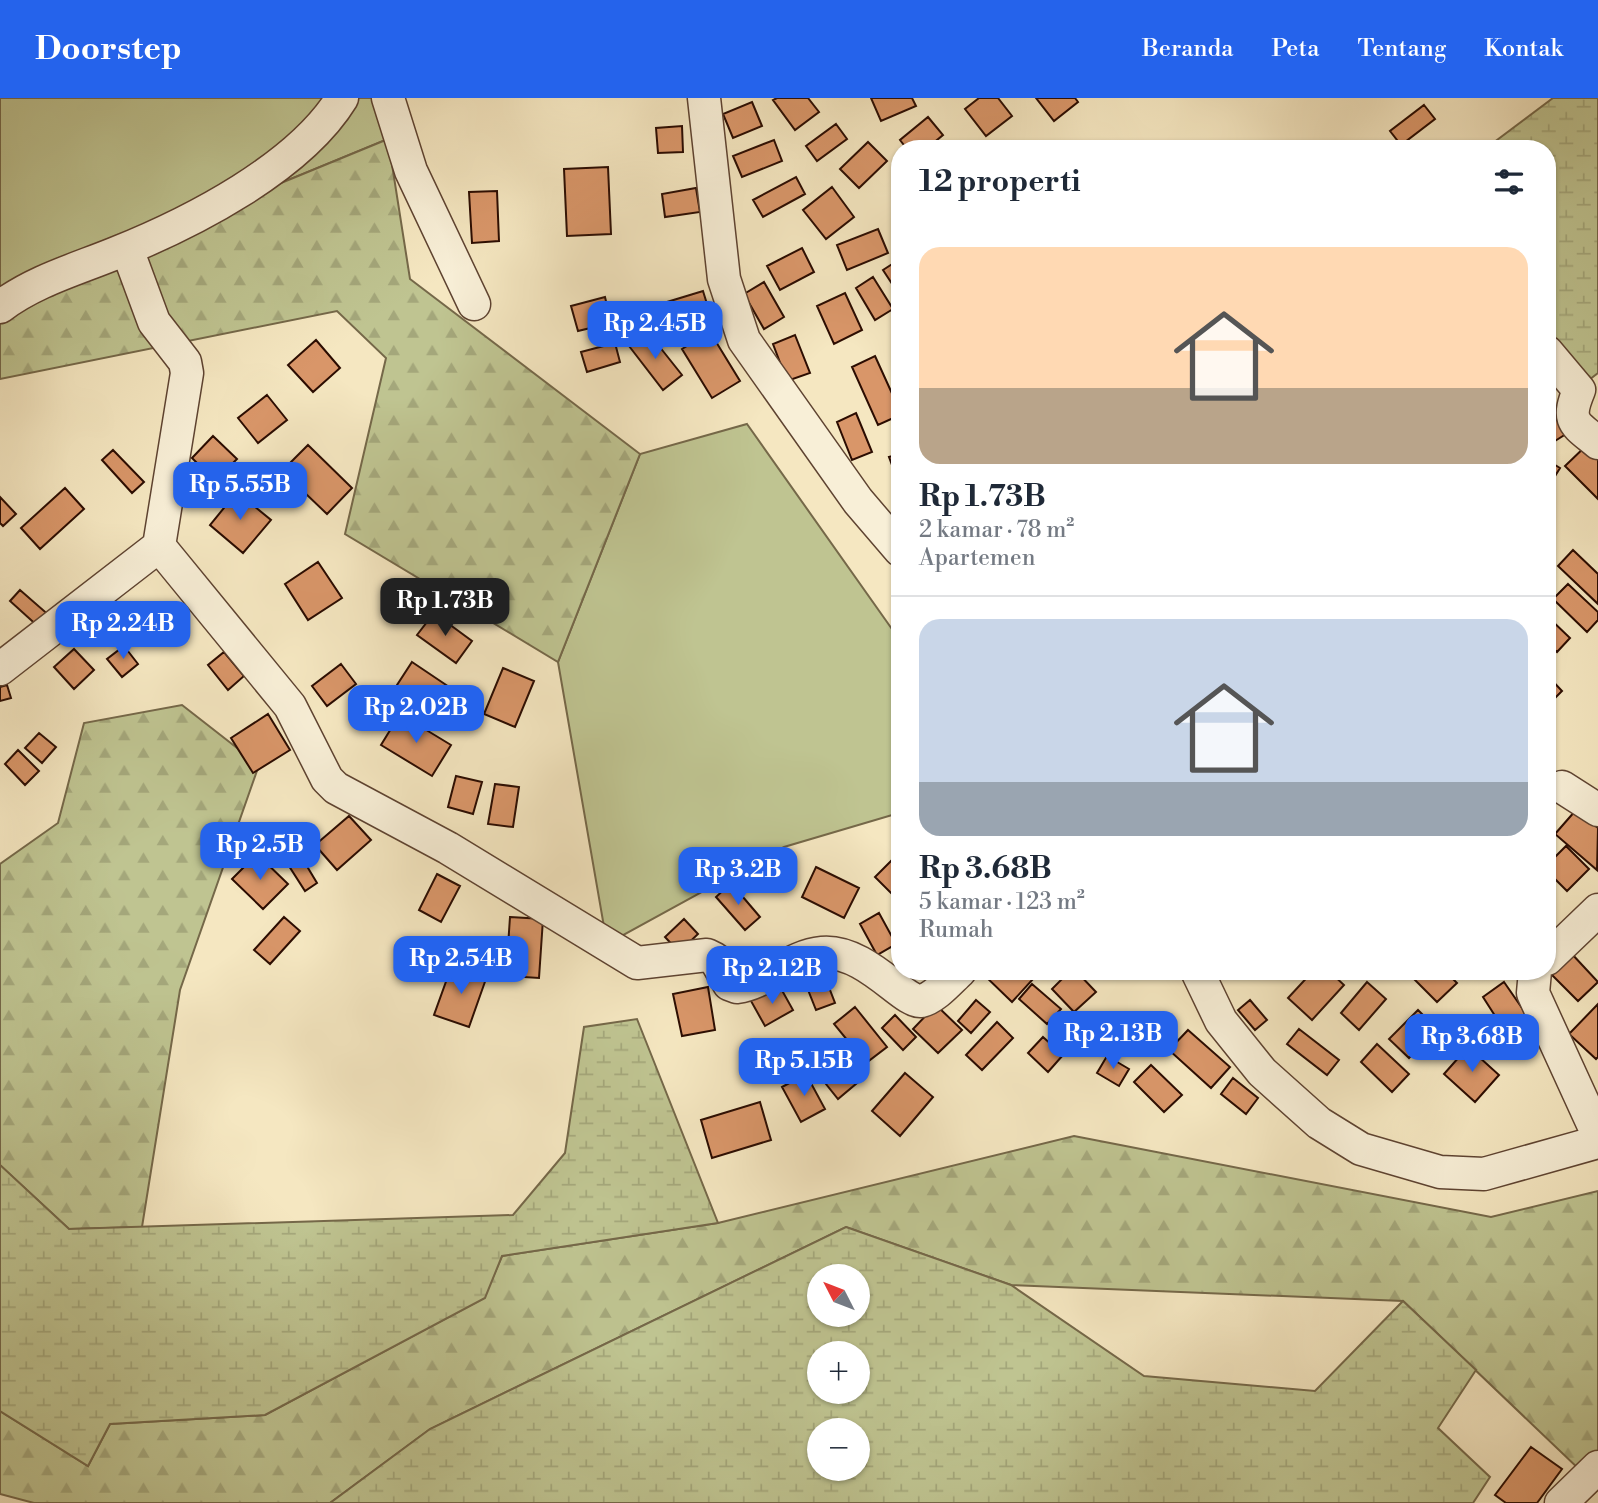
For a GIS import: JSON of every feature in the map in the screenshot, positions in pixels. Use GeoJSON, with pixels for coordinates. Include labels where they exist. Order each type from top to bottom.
{"type":"FeatureCollection","features":[{"type":"Feature","properties":{"kind":"street"},"geometry":{"type":"LineString","coordinates":[[0,307],[19,292],[127,249],[245,191],[328,121],[342,98]]}},
{"type":"Feature","properties":{"kind":"street"},"geometry":{"type":"LineString","coordinates":[[388,98],[411,171],[474,304]]}},
{"type":"Feature","properties":{"kind":"street"},"geometry":{"type":"LineString","coordinates":[[704,98],[724,279],[744,340],[858,501],[891,540]]}},
{"type":"Feature","properties":{"kind":"street"},"geometry":{"type":"LineString","coordinates":[[0,669],[159,546],[187,373],[185,362],[154,322],[127,249]]}},
{"type":"Feature","properties":{"kind":"street"},"geometry":{"type":"LineString","coordinates":[[1556,363],[1578,390],[1570,411],[1573,422],[1598,443]]}},
{"type":"Feature","properties":{"kind":"street"},"geometry":{"type":"LineString","coordinates":[[159,546],[290,706],[327,779],[336,789],[448,848],[637,963],[707,955],[715,959],[729,984],[737,987],[802,956],[842,953],[871,967],[913,1000],[923,1001],[949,980]]}},
{"type":"Feature","properties":{"kind":"street"},"geometry":{"type":"LineString","coordinates":[[1562,787],[1598,810]]}},
{"type":"Feature","properties":{"kind":"street"},"geometry":{"type":"LineString","coordinates":[[1556,950],[1598,910]]}},
{"type":"Feature","properties":{"kind":"street"},"geometry":{"type":"LineString","coordinates":[[1201,980],[1221,1021],[1262,1072],[1319,1123],[1362,1149],[1440,1172],[1484,1174],[1598,1142]]}},
{"type":"Feature","properties":{"kind":"street"},"geometry":{"type":"LineString","coordinates":[[1534,980],[1533,993],[1598,1135]]}},
{"type":"Feature","properties":{"kind":"street"},"geometry":{"type":"LineString","coordinates":[[1562,1503],[1598,1467]]}},
{"type":"Feature","properties":{"kind":"green space"},"geometry":{"type":"Polygon","coordinates":[[[0,98],[381,98],[388,139],[18,291],[0,307],[0,98]]]}},
{"type":"Feature","properties":{"kind":"green space"},"geometry":{"type":"Polygon","coordinates":[[[1553,98],[1598,98],[1598,373],[1585,383],[1556,358],[1556,140],[1497,140],[1553,98]]]}},
{"type":"Feature","properties":{"kind":"green space"},"geometry":{"type":"Polygon","coordinates":[[[388,139],[410,279],[640,454],[558,662],[345,534],[386,358],[337,311],[0,379],[0,307],[18,291],[388,139]]]}},
{"type":"Feature","properties":{"kind":"green space"},"geometry":{"type":"Polygon","coordinates":[[[747,424],[891,628],[891,815],[784,847],[607,944],[558,662],[640,454],[747,424]]]}},
{"type":"Feature","properties":{"kind":"green space"},"geometry":{"type":"Polygon","coordinates":[[[182,705],[259,765],[180,990],[142,1227],[69,1229],[0,1165],[0,864],[58,823],[84,723],[182,705]]]}},
{"type":"Feature","properties":{"kind":"green space"},"geometry":{"type":"Polygon","coordinates":[[[637,1019],[718,1223],[502,1256],[485,1298],[265,1415],[110,1424],[88,1466],[0,1411],[0,1165],[69,1229],[513,1215],[565,1153],[584,1027],[637,1019]]]}},
{"type":"Feature","properties":{"kind":"green space"},"geometry":{"type":"Polygon","coordinates":[[[1074,1136],[1491,1217],[1598,1191],[1598,1461],[1582,1472],[1403,1301],[1011,1285],[846,1227],[430,1429],[330,1503],[34,1503],[0,1494],[0,1411],[88,1466],[110,1424],[265,1415],[484,1298],[502,1256],[718,1223],[1074,1136]]]}},
{"type":"Feature","properties":{"kind":"green space"},"geometry":{"type":"Polygon","coordinates":[[[846,1227],[1011,1285],[1144,1376],[1315,1391],[1403,1301],[1476,1370],[1438,1428],[1490,1477],[1473,1503],[330,1503],[430,1429],[846,1227]]]}},
{"type":"Feature","properties":{"kind":"building"},"geometry":{"type":"Polygon","coordinates":[[[808,98],[819,112],[795,130],[773,100],[808,98]]]}},
{"type":"Feature","properties":{"kind":"building"},"geometry":{"type":"Polygon","coordinates":[[[871,98],[912,98],[916,106],[881,121],[871,98]]]}},
{"type":"Feature","properties":{"kind":"building"},"geometry":{"type":"Polygon","coordinates":[[[979,98],[998,98],[1012,116],[986,136],[965,109],[979,98]]]}},
{"type":"Feature","properties":{"kind":"building"},"geometry":{"type":"Polygon","coordinates":[[[1036,98],[1075,98],[1078,102],[1054,121],[1036,98]]]}},
{"type":"Feature","properties":{"kind":"building"},"geometry":{"type":"Polygon","coordinates":[[[752,102],[762,126],[733,138],[723,114],[752,102]]]}},
{"type":"Feature","properties":{"kind":"building"},"geometry":{"type":"Polygon","coordinates":[[[1424,105],[1435,119],[1408,140],[1397,140],[1390,131],[1424,105]]]}},
{"type":"Feature","properties":{"kind":"building"},"geometry":{"type":"Polygon","coordinates":[[[928,117],[943,135],[937,140],[900,140],[928,117]]]}},
{"type":"Feature","properties":{"kind":"building"},"geometry":{"type":"Polygon","coordinates":[[[836,124],[847,139],[817,161],[806,146],[836,124]]]}},
{"type":"Feature","properties":{"kind":"building"},"geometry":{"type":"Polygon","coordinates":[[[682,126],[683,152],[658,153],[656,128],[682,126]]]}},
{"type":"Feature","properties":{"kind":"building"},"geometry":{"type":"Polygon","coordinates":[[[774,140],[782,161],[742,177],[733,156],[774,140]]]}},
{"type":"Feature","properties":{"kind":"building"},"geometry":{"type":"Polygon","coordinates":[[[868,142],[887,161],[859,188],[840,169],[868,142]]]}},
{"type":"Feature","properties":{"kind":"building"},"geometry":{"type":"Polygon","coordinates":[[[608,167],[611,234],[567,236],[564,169],[608,167]]]}},
{"type":"Feature","properties":{"kind":"building"},"geometry":{"type":"Polygon","coordinates":[[[796,177],[805,194],[763,217],[753,200],[796,177]]]}},
{"type":"Feature","properties":{"kind":"building"},"geometry":{"type":"Polygon","coordinates":[[[832,187],[854,217],[826,239],[803,210],[832,187]]]}},
{"type":"Feature","properties":{"kind":"building"},"geometry":{"type":"Polygon","coordinates":[[[696,188],[700,212],[665,217],[662,194],[696,188]]]}},
{"type":"Feature","properties":{"kind":"building"},"geometry":{"type":"Polygon","coordinates":[[[497,191],[499,241],[472,243],[469,192],[497,191]]]}},
{"type":"Feature","properties":{"kind":"building"},"geometry":{"type":"Polygon","coordinates":[[[878,229],[888,253],[847,270],[837,245],[878,229]]]}},
{"type":"Feature","properties":{"kind":"building"},"geometry":{"type":"Polygon","coordinates":[[[802,248],[814,272],[780,290],[767,266],[802,248]]]}},
{"type":"Feature","properties":{"kind":"building"},"geometry":{"type":"Polygon","coordinates":[[[891,265],[891,282],[883,270],[891,265]]]}},
{"type":"Feature","properties":{"kind":"building"},"geometry":{"type":"Polygon","coordinates":[[[873,277],[891,306],[891,310],[875,320],[856,288],[873,277]]]}},
{"type":"Feature","properties":{"kind":"building"},"geometry":{"type":"Polygon","coordinates":[[[764,282],[784,317],[764,329],[744,294],[764,282]]]}},
{"type":"Feature","properties":{"kind":"building"},"geometry":{"type":"Polygon","coordinates":[[[703,291],[711,317],[675,328],[667,302],[703,291]]]}},
{"type":"Feature","properties":{"kind":"building"},"geometry":{"type":"Polygon","coordinates":[[[845,293],[862,330],[834,344],[817,306],[845,293]]]}},
{"type":"Feature","properties":{"kind":"building"},"geometry":{"type":"Polygon","coordinates":[[[605,297],[611,323],[578,331],[571,306],[605,297]]]}},
{"type":"Feature","properties":{"kind":"building"},"geometry":{"type":"Polygon","coordinates":[[[647,331],[682,375],[663,390],[629,346],[647,331]]]}},
{"type":"Feature","properties":{"kind":"building"},"geometry":{"type":"Polygon","coordinates":[[[710,332],[740,381],[712,398],[682,349],[710,332]]]}},
{"type":"Feature","properties":{"kind":"building"},"geometry":{"type":"Polygon","coordinates":[[[795,335],[810,373],[787,381],[773,344],[795,335]]]}},
{"type":"Feature","properties":{"kind":"building"},"geometry":{"type":"Polygon","coordinates":[[[316,340],[340,368],[313,392],[288,365],[316,340]]]}},
{"type":"Feature","properties":{"kind":"building"},"geometry":{"type":"Polygon","coordinates":[[[615,343],[620,362],[587,372],[581,352],[615,343]]]}},
{"type":"Feature","properties":{"kind":"building"},"geometry":{"type":"Polygon","coordinates":[[[875,356],[891,391],[891,419],[878,425],[852,367],[875,356]]]}},
{"type":"Feature","properties":{"kind":"building"},"geometry":{"type":"Polygon","coordinates":[[[267,395],[287,420],[258,443],[238,418],[267,395]]]}},
{"type":"Feature","properties":{"kind":"building"},"geometry":{"type":"Polygon","coordinates":[[[856,413],[872,452],[852,460],[837,422],[856,413]]]}},
{"type":"Feature","properties":{"kind":"building"},"geometry":{"type":"Polygon","coordinates":[[[1556,418],[1566,434],[1556,440],[1556,418]]]}},
{"type":"Feature","properties":{"kind":"building"},"geometry":{"type":"Polygon","coordinates":[[[213,436],[237,459],[215,481],[192,458],[213,436]]]}},
{"type":"Feature","properties":{"kind":"building"},"geometry":{"type":"Polygon","coordinates":[[[1589,443],[1598,452],[1598,499],[1565,466],[1589,443]]]}},
{"type":"Feature","properties":{"kind":"building"},"geometry":{"type":"Polygon","coordinates":[[[308,445],[352,488],[327,514],[282,471],[308,445]]]}},
{"type":"Feature","properties":{"kind":"building"},"geometry":{"type":"Polygon","coordinates":[[[113,450],[144,482],[132,493],[102,460],[113,450]]]}},
{"type":"Feature","properties":{"kind":"building"},"geometry":{"type":"Polygon","coordinates":[[[65,488],[84,509],[40,549],[21,528],[65,488]]]}},
{"type":"Feature","properties":{"kind":"building"},"geometry":{"type":"Polygon","coordinates":[[[237,492],[271,520],[243,553],[210,525],[237,492]]]}},
{"type":"Feature","properties":{"kind":"building"},"geometry":{"type":"Polygon","coordinates":[[[0,497],[16,514],[3,526],[0,523],[0,497]]]}},
{"type":"Feature","properties":{"kind":"building"},"geometry":{"type":"Polygon","coordinates":[[[1573,550],[1598,574],[1598,604],[1558,566],[1573,550]]]}},
{"type":"Feature","properties":{"kind":"building"},"geometry":{"type":"Polygon","coordinates":[[[318,562],[342,598],[308,620],[285,584],[318,562]]]}},
{"type":"Feature","properties":{"kind":"building"},"geometry":{"type":"Polygon","coordinates":[[[1568,584],[1598,612],[1598,620],[1587,632],[1556,602],[1556,596],[1568,584]]]}},
{"type":"Feature","properties":{"kind":"building"},"geometry":{"type":"Polygon","coordinates":[[[20,590],[51,617],[41,629],[10,601],[20,590]]]}},
{"type":"Feature","properties":{"kind":"building"},"geometry":{"type":"Polygon","coordinates":[[[434,613],[472,641],[456,663],[417,635],[434,613]]]}},
{"type":"Feature","properties":{"kind":"building"},"geometry":{"type":"Polygon","coordinates":[[[1556,625],[1570,638],[1556,651],[1556,625]]]}},
{"type":"Feature","properties":{"kind":"building"},"geometry":{"type":"Polygon","coordinates":[[[124,646],[138,664],[122,677],[107,659],[124,646]]]}},
{"type":"Feature","properties":{"kind":"building"},"geometry":{"type":"Polygon","coordinates":[[[74,649],[94,670],[74,689],[54,667],[74,649]]]}},
{"type":"Feature","properties":{"kind":"building"},"geometry":{"type":"Polygon","coordinates":[[[224,652],[244,676],[228,690],[208,665],[224,652]]]}},
{"type":"Feature","properties":{"kind":"building"},"geometry":{"type":"Polygon","coordinates":[[[412,662],[464,697],[449,720],[397,685],[412,662]]]}},
{"type":"Feature","properties":{"kind":"building"},"geometry":{"type":"Polygon","coordinates":[[[341,664],[356,684],[327,706],[312,686],[341,664]]]}},
{"type":"Feature","properties":{"kind":"building"},"geometry":{"type":"Polygon","coordinates":[[[503,668],[534,681],[515,727],[484,714],[503,668]]]}},
{"type":"Feature","properties":{"kind":"building"},"geometry":{"type":"Polygon","coordinates":[[[7,685],[11,698],[0,701],[0,687],[7,685]]]}},
{"type":"Feature","properties":{"kind":"building"},"geometry":{"type":"Polygon","coordinates":[[[1556,685],[1562,691],[1556,697],[1556,685]]]}},
{"type":"Feature","properties":{"kind":"building"},"geometry":{"type":"Polygon","coordinates":[[[268,714],[290,750],[253,773],[231,738],[268,714]]]}},
{"type":"Feature","properties":{"kind":"building"},"geometry":{"type":"Polygon","coordinates":[[[400,714],[451,745],[432,776],[381,745],[400,714]]]}},
{"type":"Feature","properties":{"kind":"building"},"geometry":{"type":"Polygon","coordinates":[[[39,733],[56,747],[42,763],[25,748],[39,733]]]}},
{"type":"Feature","properties":{"kind":"building"},"geometry":{"type":"Polygon","coordinates":[[[18,750],[39,771],[25,785],[5,764],[18,750]]]}},
{"type":"Feature","properties":{"kind":"building"},"geometry":{"type":"Polygon","coordinates":[[[456,776],[482,782],[473,814],[448,807],[456,776]]]}},
{"type":"Feature","properties":{"kind":"building"},"geometry":{"type":"Polygon","coordinates":[[[495,784],[519,787],[513,827],[488,824],[495,784]]]}},
{"type":"Feature","properties":{"kind":"building"},"geometry":{"type":"Polygon","coordinates":[[[1576,810],[1598,828],[1597,870],[1556,835],[1576,810]]]}},
{"type":"Feature","properties":{"kind":"building"},"geometry":{"type":"Polygon","coordinates":[[[349,816],[371,840],[337,870],[315,845],[349,816]]]}},
{"type":"Feature","properties":{"kind":"building"},"geometry":{"type":"Polygon","coordinates":[[[293,843],[317,883],[305,891],[280,852],[293,843]]]}},
{"type":"Feature","properties":{"kind":"building"},"geometry":{"type":"Polygon","coordinates":[[[1566,846],[1589,869],[1567,891],[1556,880],[1556,856],[1566,846]]]}},
{"type":"Feature","properties":{"kind":"building"},"geometry":{"type":"Polygon","coordinates":[[[257,854],[288,884],[263,909],[232,879],[257,854]]]}},
{"type":"Feature","properties":{"kind":"building"},"geometry":{"type":"Polygon","coordinates":[[[891,861],[891,893],[875,877],[891,861]]]}},
{"type":"Feature","properties":{"kind":"building"},"geometry":{"type":"Polygon","coordinates":[[[816,867],[859,888],[844,918],[802,897],[816,867]]]}},
{"type":"Feature","properties":{"kind":"building"},"geometry":{"type":"Polygon","coordinates":[[[437,874],[460,886],[441,922],[419,910],[437,874]]]}},
{"type":"Feature","properties":{"kind":"building"},"geometry":{"type":"Polygon","coordinates":[[[731,883],[760,917],[745,930],[716,897],[731,883]]]}},
{"type":"Feature","properties":{"kind":"building"},"geometry":{"type":"Polygon","coordinates":[[[879,913],[891,935],[891,947],[877,955],[860,924],[879,913]]]}},
{"type":"Feature","properties":{"kind":"building"},"geometry":{"type":"Polygon","coordinates":[[[284,917],[300,931],[270,964],[254,950],[284,917]]]}},
{"type":"Feature","properties":{"kind":"building"},"geometry":{"type":"Polygon","coordinates":[[[510,917],[543,919],[539,978],[506,976],[510,917]]]}},
{"type":"Feature","properties":{"kind":"building"},"geometry":{"type":"Polygon","coordinates":[[[684,919],[698,934],[679,952],[665,937],[684,919]]]}},
{"type":"Feature","properties":{"kind":"building"},"geometry":{"type":"Polygon","coordinates":[[[1571,953],[1598,982],[1578,1001],[1556,979],[1556,967],[1571,953]]]}},
{"type":"Feature","properties":{"kind":"building"},"geometry":{"type":"Polygon","coordinates":[[[818,959],[835,1003],[816,1010],[799,967],[818,959]]]}},
{"type":"Feature","properties":{"kind":"building"},"geometry":{"type":"Polygon","coordinates":[[[452,965],[487,976],[469,1027],[434,1015],[452,965]]]}},
{"type":"Feature","properties":{"kind":"building"},"geometry":{"type":"Polygon","coordinates":[[[989,980],[1032,980],[1012,1002],[989,980]]]}},
{"type":"Feature","properties":{"kind":"building"},"geometry":{"type":"Polygon","coordinates":[[[1061,980],[1085,980],[1096,992],[1074,1012],[1052,989],[1061,980]]]}},
{"type":"Feature","properties":{"kind":"building"},"geometry":{"type":"Polygon","coordinates":[[[1305,980],[1339,980],[1344,985],[1312,1020],[1288,998],[1305,980]]]}},
{"type":"Feature","properties":{"kind":"building"},"geometry":{"type":"Polygon","coordinates":[[[1415,980],[1454,980],[1457,983],[1437,1002],[1415,980]]]}},
{"type":"Feature","properties":{"kind":"building"},"geometry":{"type":"Polygon","coordinates":[[[1367,982],[1386,999],[1359,1030],[1341,1013],[1367,982]]]}},
{"type":"Feature","properties":{"kind":"building"},"geometry":{"type":"Polygon","coordinates":[[[1504,982],[1529,1018],[1506,1033],[1483,997],[1504,982]]]}},
{"type":"Feature","properties":{"kind":"building"},"geometry":{"type":"Polygon","coordinates":[[[1032,984],[1061,1009],[1047,1024],[1019,999],[1032,984]]]}},
{"type":"Feature","properties":{"kind":"building"},"geometry":{"type":"Polygon","coordinates":[[[779,985],[793,1010],[765,1026],[751,1001],[779,985]]]}},
{"type":"Feature","properties":{"kind":"building"},"geometry":{"type":"Polygon","coordinates":[[[708,987],[715,1030],[682,1036],[673,994],[708,987]]]}},
{"type":"Feature","properties":{"kind":"building"},"geometry":{"type":"Polygon","coordinates":[[[976,1000],[990,1012],[971,1033],[958,1021],[976,1000]]]}},
{"type":"Feature","properties":{"kind":"building"},"geometry":{"type":"Polygon","coordinates":[[[1250,1000],[1267,1020],[1255,1030],[1238,1010],[1250,1000]]]}},
{"type":"Feature","properties":{"kind":"building"},"geometry":{"type":"Polygon","coordinates":[[[1598,1004],[1598,1057],[1596,1059],[1569,1034],[1598,1004]]]}},
{"type":"Feature","properties":{"kind":"building"},"geometry":{"type":"Polygon","coordinates":[[[936,1005],[962,1030],[938,1053],[913,1029],[936,1005]]]}},
{"type":"Feature","properties":{"kind":"building"},"geometry":{"type":"Polygon","coordinates":[[[855,1007],[887,1047],[866,1063],[834,1024],[855,1007]]]}},
{"type":"Feature","properties":{"kind":"building"},"geometry":{"type":"Polygon","coordinates":[[[1418,1010],[1437,1029],[1409,1058],[1389,1039],[1418,1010]]]}},
{"type":"Feature","properties":{"kind":"building"},"geometry":{"type":"Polygon","coordinates":[[[895,1015],[916,1037],[903,1050],[882,1028],[895,1015]]]}},
{"type":"Feature","properties":{"kind":"building"},"geometry":{"type":"Polygon","coordinates":[[[997,1022],[1013,1038],[982,1070],[966,1055],[997,1022]]]}},
{"type":"Feature","properties":{"kind":"building"},"geometry":{"type":"Polygon","coordinates":[[[1299,1029],[1339,1060],[1327,1075],[1287,1044],[1299,1029]]]}},
{"type":"Feature","properties":{"kind":"building"},"geometry":{"type":"Polygon","coordinates":[[[1188,1030],[1230,1067],[1211,1088],[1169,1050],[1188,1030]]]}},
{"type":"Feature","properties":{"kind":"building"},"geometry":{"type":"Polygon","coordinates":[[[1043,1037],[1063,1055],[1048,1072],[1028,1053],[1043,1037]]]}},
{"type":"Feature","properties":{"kind":"building"},"geometry":{"type":"Polygon","coordinates":[[[1377,1044],[1409,1074],[1392,1092],[1361,1062],[1377,1044]]]}},
{"type":"Feature","properties":{"kind":"building"},"geometry":{"type":"Polygon","coordinates":[[[1468,1047],[1499,1075],[1475,1102],[1444,1074],[1468,1047]]]}},
{"type":"Feature","properties":{"kind":"building"},"geometry":{"type":"Polygon","coordinates":[[[829,1048],[857,1083],[838,1099],[810,1064],[829,1048]]]}},
{"type":"Feature","properties":{"kind":"building"},"geometry":{"type":"Polygon","coordinates":[[[1107,1056],[1129,1069],[1119,1086],[1097,1073],[1107,1056]]]}},
{"type":"Feature","properties":{"kind":"building"},"geometry":{"type":"Polygon","coordinates":[[[1151,1065],[1182,1095],[1164,1112],[1134,1082],[1151,1065]]]}},
{"type":"Feature","properties":{"kind":"building"},"geometry":{"type":"Polygon","coordinates":[[[905,1073],[933,1097],[900,1136],[872,1111],[905,1073]]]}},
{"type":"Feature","properties":{"kind":"building"},"geometry":{"type":"Polygon","coordinates":[[[806,1074],[825,1109],[801,1122],[782,1087],[806,1074]]]}},
{"type":"Feature","properties":{"kind":"building"},"geometry":{"type":"Polygon","coordinates":[[[1233,1078],[1258,1098],[1246,1114],[1221,1094],[1233,1078]]]}},
{"type":"Feature","properties":{"kind":"building"},"geometry":{"type":"Polygon","coordinates":[[[760,1102],[771,1140],[712,1158],[701,1120],[760,1102]]]}},
{"type":"Feature","properties":{"kind":"building"},"geometry":{"type":"Polygon","coordinates":[[[1531,1447],[1562,1469],[1537,1503],[1506,1503],[1495,1495],[1531,1447]]]}}]}
